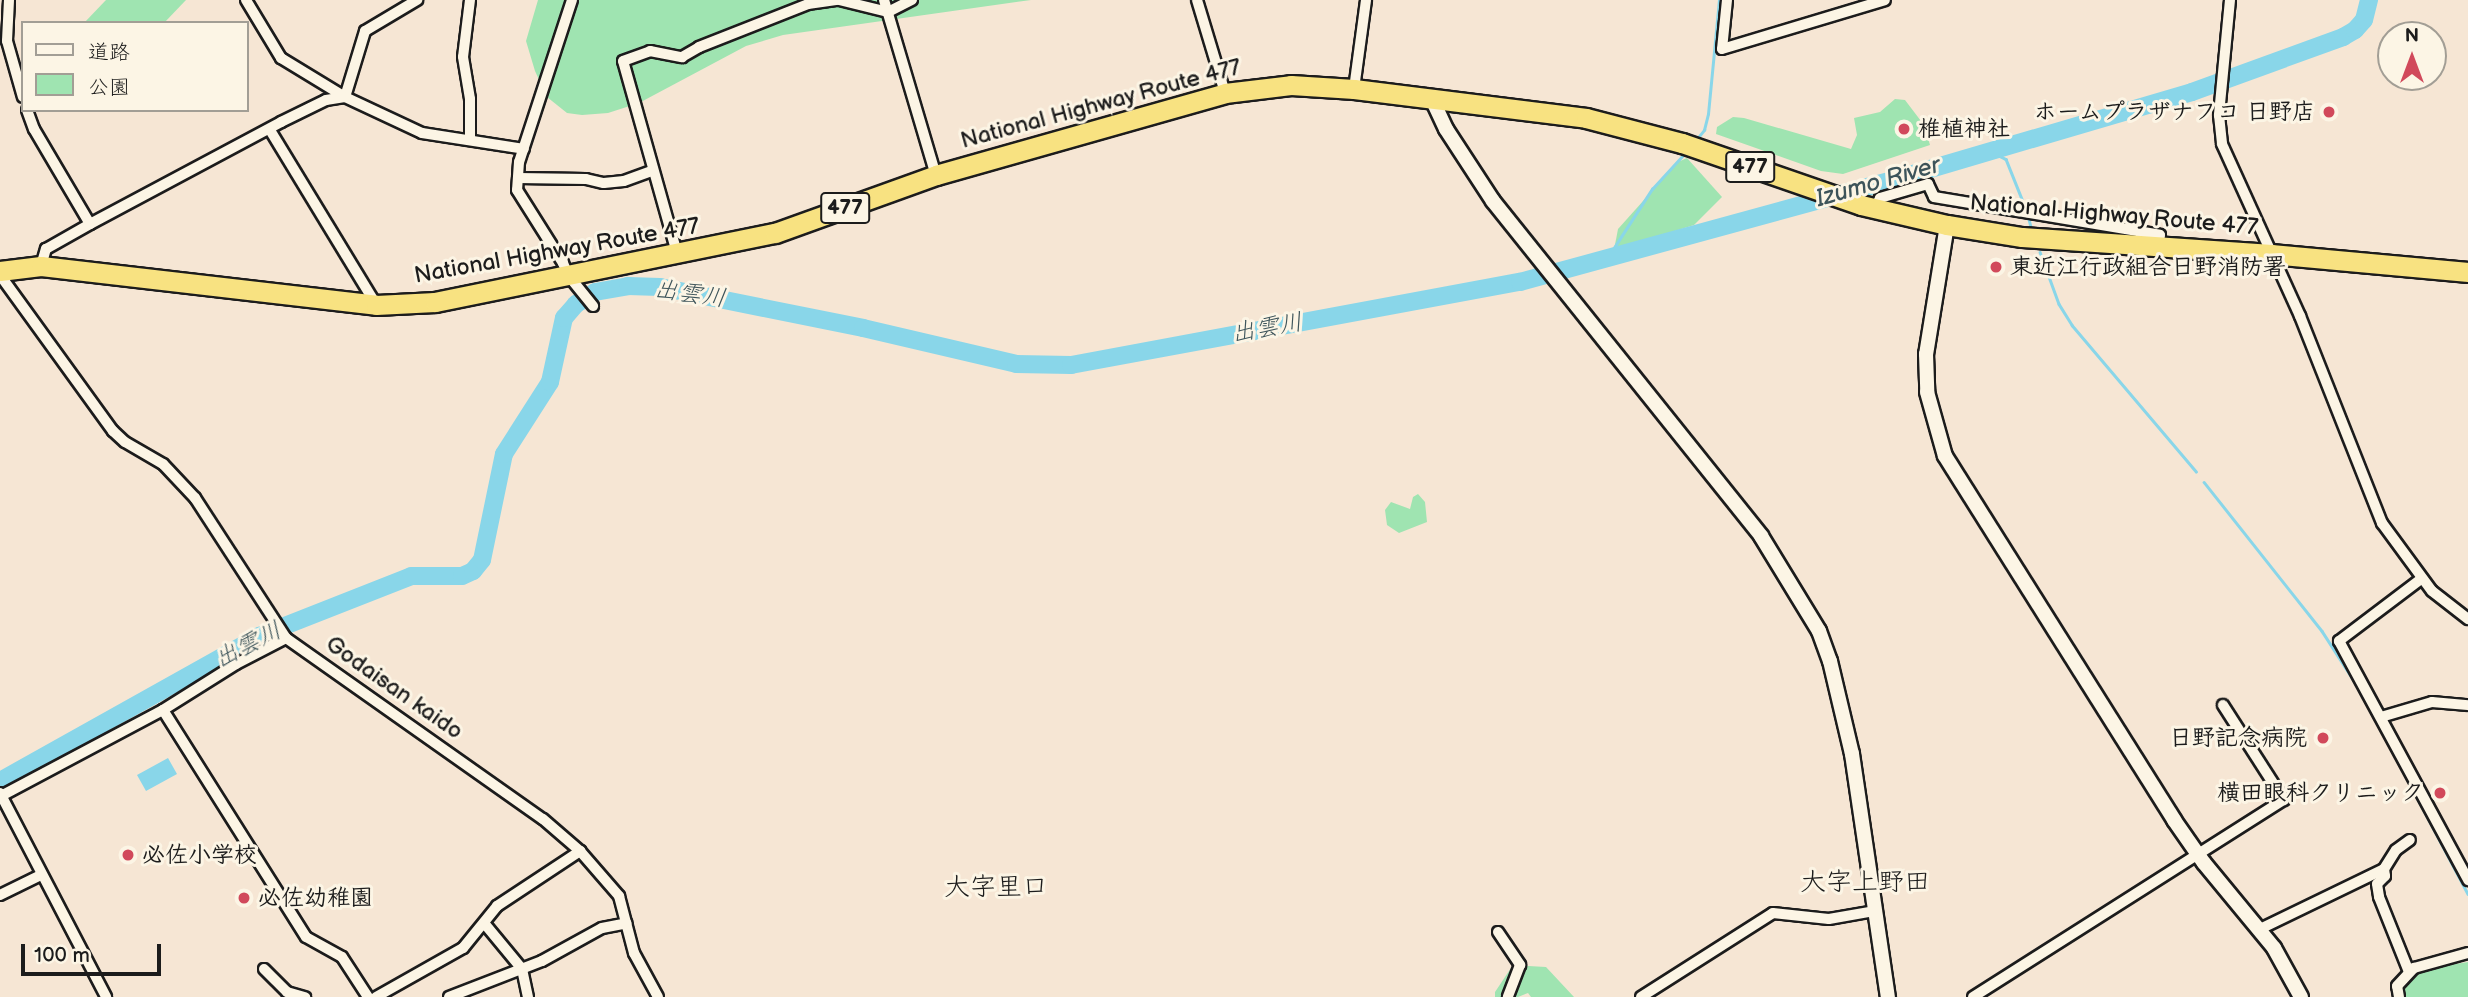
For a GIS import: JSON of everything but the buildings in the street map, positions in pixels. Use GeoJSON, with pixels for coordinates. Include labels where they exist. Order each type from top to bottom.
{"type":"FeatureCollection","features":[{"type":"Feature","properties":{"kind":"highway","name":"National Highway Route 477"},"geometry":{"type":"LineString","coordinates":[[0,273],[40,266],[376,305],[435,302],[574,281],[677,253],[775,233],[936,175],[1225,93],[1291,85],[1354,89],[1586,118],[1691,146],[1868,206],[1947,225],[2022,237],[2271,254],[2468,272]]}},
{"type":"Feature","properties":{"kind":"street"},"geometry":{"type":"LineString","coordinates":[[9,0],[7,41],[21,90]]}},
{"type":"Feature","properties":{"kind":"street"},"geometry":{"type":"LineString","coordinates":[[246,0],[281,58],[345,97],[422,133],[524,149]]}},
{"type":"Feature","properties":{"kind":"street"},"geometry":{"type":"LineString","coordinates":[[345,97],[365,31],[417,0]]}},
{"type":"Feature","properties":{"kind":"street"},"geometry":{"type":"LineString","coordinates":[[470,0],[464,28],[463,57],[470,99],[470,140]]}},
{"type":"Feature","properties":{"kind":"street"},"geometry":{"type":"LineString","coordinates":[[572,0],[524,149],[517,190],[574,281],[593,306]]}},
{"type":"Feature","properties":{"kind":"street"},"geometry":{"type":"LineString","coordinates":[[677,253],[623,61],[650,51],[682,57],[699,47],[808,4],[839,0],[888,12],[912,0]]}},
{"type":"Feature","properties":{"kind":"street"},"geometry":{"type":"LineString","coordinates":[[884,0],[936,175]]}},
{"type":"Feature","properties":{"kind":"street"},"geometry":{"type":"LineString","coordinates":[[1197,0],[1225,93]]}},
{"type":"Feature","properties":{"kind":"street"},"geometry":{"type":"LineString","coordinates":[[1354,89],[1366,0]]}},
{"type":"Feature","properties":{"kind":"street"},"geometry":{"type":"LineString","coordinates":[[1727,0],[1722,49],[1885,0]]}},
{"type":"Feature","properties":{"kind":"street"},"geometry":{"type":"LineString","coordinates":[[2230,0],[2218,131],[2222,144],[2346,426],[2378,514],[2432,592],[2468,619]]}},
{"type":"Feature","properties":{"kind":"street"},"geometry":{"type":"LineString","coordinates":[[40,266],[46,249],[90,224],[326,100],[345,97]]}},
{"type":"Feature","properties":{"kind":"street"},"geometry":{"type":"LineString","coordinates":[[1432,99],[1446,129],[1469,165],[1541,261],[1761,536],[1819,631],[1847,730],[1888,997]]}},
{"type":"Feature","properties":{"kind":"street"},"geometry":{"type":"LineString","coordinates":[[28,112],[34,128],[90,224]]}},
{"type":"Feature","properties":{"kind":"street"},"geometry":{"type":"LineString","coordinates":[[270,130],[376,305]]}},
{"type":"Feature","properties":{"kind":"street"},"geometry":{"type":"LineString","coordinates":[[518,178],[586,179],[604,183],[624,181],[652,171]]}},
{"type":"Feature","properties":{"kind":"street"},"geometry":{"type":"LineString","coordinates":[[1868,206],[1880,198],[1928,184],[1934,197],[2160,235],[2158,247]]}},
{"type":"Feature","properties":{"kind":"street"},"geometry":{"type":"LineString","coordinates":[[1947,225],[1926,354],[1927,392],[1945,456],[2198,853],[2280,957],[2301,997]]}},
{"type":"Feature","properties":{"kind":"street","name":"Godaisan kaido"},"geometry":{"type":"LineString","coordinates":[[0,273],[113,431],[125,442],[163,464],[194,498],[284,636],[543,819],[580,851],[619,895],[634,953],[657,997]]}},
{"type":"Feature","properties":{"kind":"street"},"geometry":{"type":"LineString","coordinates":[[2421,579],[2339,642],[2468,880]]}},
{"type":"Feature","properties":{"kind":"street"},"geometry":{"type":"LineString","coordinates":[[106,997],[1,794],[163,710],[284,636]]}},
{"type":"Feature","properties":{"kind":"street"},"geometry":{"type":"LineString","coordinates":[[2381,717],[2432,702],[2468,705]]}},
{"type":"Feature","properties":{"kind":"street"},"geometry":{"type":"LineString","coordinates":[[1973,997],[2284,800],[2224,705]]}},
{"type":"Feature","properties":{"kind":"street"},"geometry":{"type":"LineString","coordinates":[[163,710],[306,937],[342,957],[368,997]]}},
{"type":"Feature","properties":{"kind":"street"},"geometry":{"type":"LineString","coordinates":[[2258,930],[2384,869],[2396,850],[2410,840]]}},
{"type":"Feature","properties":{"kind":"street"},"geometry":{"type":"LineString","coordinates":[[376,997],[463,948],[497,906],[580,851]]}},
{"type":"Feature","properties":{"kind":"street"},"geometry":{"type":"LineString","coordinates":[[2384,869],[2385,876],[2377,884],[2379,897],[2409,972]]}},
{"type":"Feature","properties":{"kind":"street"},"geometry":{"type":"LineString","coordinates":[[0,895],[41,875]]}},
{"type":"Feature","properties":{"kind":"street"},"geometry":{"type":"LineString","coordinates":[[1641,997],[1773,913],[1829,919],[1875,911]]}},
{"type":"Feature","properties":{"kind":"street"},"geometry":{"type":"LineString","coordinates":[[484,923],[522,969],[528,997]]}},
{"type":"Feature","properties":{"kind":"street"},"geometry":{"type":"LineString","coordinates":[[449,997],[522,969],[601,928],[627,923]]}},
{"type":"Feature","properties":{"kind":"street"},"geometry":{"type":"LineString","coordinates":[[1499,932],[1520,965],[1508,997]]}},
{"type":"Feature","properties":{"kind":"street"},"geometry":{"type":"LineString","coordinates":[[2399,997],[2397,986],[2409,972],[2468,953]]}},
{"type":"Feature","properties":{"kind":"street"},"geometry":{"type":"LineString","coordinates":[[264,969],[288,992],[305,997]]}},
{"type":"Feature","properties":{"kind":"green space"},"geometry":{"type":"Polygon","coordinates":[[[106,0],[186,0],[166,21],[86,21],[106,0]]]}},
{"type":"Feature","properties":{"kind":"green space"},"geometry":{"type":"Polygon","coordinates":[[[538,0],[1031,0],[783,35],[746,46],[639,103],[608,113],[582,115],[567,113],[547,97],[535,71],[526,41],[538,0]]]}},
{"type":"Feature","properties":{"kind":"green space"},"geometry":{"type":"Polygon","coordinates":[[[1895,99],[1905,100],[1924,125],[1930,145],[1843,174],[1821,171],[1716,134],[1717,127],[1733,117],[1744,118],[1851,149],[1857,135],[1854,118],[1880,112],[1895,99]]]}},
{"type":"Feature","properties":{"kind":"green space"},"geometry":{"type":"Polygon","coordinates":[[[1687,158],[1722,197],[1694,225],[1614,250],[1618,229],[1678,162],[1687,158]]]}},
{"type":"Feature","properties":{"kind":"green space"},"geometry":{"type":"Polygon","coordinates":[[[1418,494],[1425,502],[1427,522],[1399,533],[1387,525],[1385,510],[1391,502],[1410,509],[1413,497],[1418,494]]]}},
{"type":"Feature","properties":{"kind":"green space"},"geometry":{"type":"Polygon","coordinates":[[[2468,962],[2468,997],[2406,997],[2404,985],[2417,970],[2468,962]]]}},
{"type":"Feature","properties":{"kind":"green space"},"geometry":{"type":"Polygon","coordinates":[[[1513,965],[1546,967],[1574,997],[1531,997],[1528,993],[1518,997],[1495,997],[1495,992],[1513,965]]]}},
{"type":"Feature","properties":{"kind":"water"},"geometry":{"type":"Polygon","coordinates":[[[168,758],[177,774],[146,791],[137,775],[168,758]]]}},
{"type":"Feature","properties":{"kind":"waterway"},"geometry":{"type":"LineString","coordinates":[[1696,140],[1704,130],[1708,114],[1719,0]]}},
{"type":"Feature","properties":{"kind":"waterway","name":"出雲川"},"geometry":{"type":"LineString","coordinates":[[0,781],[259,636],[411,576],[462,576],[473,571],[482,560],[504,454],[550,382],[564,318],[576,304],[595,292],[628,286],[660,287],[863,328],[1016,364],[1071,365],[1520,282],[1903,177],[2192,92],[2343,37],[2355,30],[2364,20],[2369,0]]}},
{"type":"Feature","properties":{"kind":"waterway"},"geometry":{"type":"LineString","coordinates":[[1990,151],[2006,159],[2024,204]]}},
{"type":"Feature","properties":{"kind":"waterway"},"geometry":{"type":"LineString","coordinates":[[1606,260],[1652,189],[1685,153]]}},
{"type":"Feature","properties":{"kind":"waterway"},"geometry":{"type":"LineString","coordinates":[[2029,219],[2031,227]]}},
{"type":"Feature","properties":{"kind":"waterway"},"geometry":{"type":"LineString","coordinates":[[2040,252],[2059,304],[2072,325],[2196,471]]}},
{"type":"Feature","properties":{"kind":"waterway"},"geometry":{"type":"LineString","coordinates":[[2204,482],[2322,631],[2360,690]]}},
{"type":"Feature","properties":{"kind":"waterway"},"geometry":{"type":"LineString","coordinates":[[2390,746],[2468,894]]}},
{"type":"Feature","properties":{"kind":"place","name":"ホームプラザナフコ 日野店"},"geometry":{"type":"Point","coordinates":[2329,112]}},
{"type":"Feature","properties":{"kind":"place","name":"椎植神社"},"geometry":{"type":"Point","coordinates":[1904,129]}},
{"type":"Feature","properties":{"kind":"place","name":"東近江行政組合日野消防署"},"geometry":{"type":"Point","coordinates":[1996,267]}},
{"type":"Feature","properties":{"kind":"place","name":"日野記念病院"},"geometry":{"type":"Point","coordinates":[2323,738]}},
{"type":"Feature","properties":{"kind":"place","name":"横田眼科クリニック"},"geometry":{"type":"Point","coordinates":[2440,793]}},
{"type":"Feature","properties":{"kind":"place","name":"必佐小学校"},"geometry":{"type":"Point","coordinates":[128,855]}},
{"type":"Feature","properties":{"kind":"place","name":"必佐幼稚園"},"geometry":{"type":"Point","coordinates":[244,898]}},
{"type":"Feature","properties":{"kind":"district","name":"大字上野田"},"geometry":{"type":"Point","coordinates":[1865,883]}},
{"type":"Feature","properties":{"kind":"district","name":"大字里口"},"geometry":{"type":"Point","coordinates":[996,888]}},
{"type":"Feature","properties":{"kind":"water label","name":"Izumo River"},"geometry":{"type":"Point","coordinates":[1878,182]}}]}
